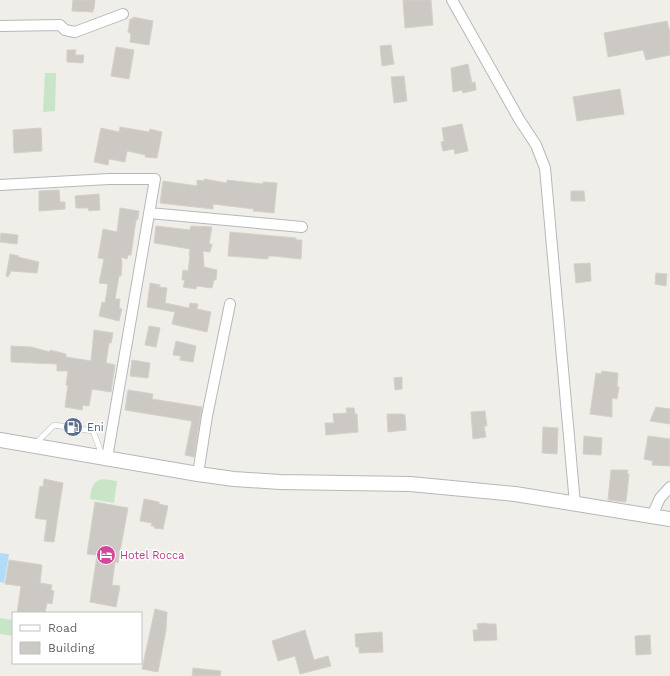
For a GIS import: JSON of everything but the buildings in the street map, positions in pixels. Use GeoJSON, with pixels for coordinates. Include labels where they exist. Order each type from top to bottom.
{"type":"FeatureCollection","features":[{"type":"Feature","properties":{"kind":"main road"},"geometry":{"type":"LineString","coordinates":[[0,440],[234,479],[280,482],[410,484],[514,494],[670,519]]}},
{"type":"Feature","properties":{"kind":"street"},"geometry":{"type":"LineString","coordinates":[[452,0],[519,119],[536,145],[545,168],[575,504]]}},
{"type":"Feature","properties":{"kind":"street"},"geometry":{"type":"LineString","coordinates":[[0,26],[60,25],[65,30],[74,32],[123,14]]}},
{"type":"Feature","properties":{"kind":"street"},"geometry":{"type":"LineString","coordinates":[[0,185],[109,179],[155,179],[105,458]]}},
{"type":"Feature","properties":{"kind":"street"},"geometry":{"type":"LineString","coordinates":[[149,213],[302,227]]}},
{"type":"Feature","properties":{"kind":"street"},"geometry":{"type":"LineString","coordinates":[[198,474],[207,416],[230,304]]}},
{"type":"Feature","properties":{"kind":"street"},"geometry":{"type":"LineString","coordinates":[[652,516],[660,498],[670,487]]}},
{"type":"Feature","properties":{"kind":"lane"},"geometry":{"type":"LineString","coordinates":[[33,446],[54,425],[93,430],[105,458]]}},
{"type":"Feature","properties":{"kind":"green space"},"geometry":{"type":"Polygon","coordinates":[[[45,73],[56,73],[55,111],[43,112],[45,73]]]}},
{"type":"Feature","properties":{"kind":"green space"},"geometry":{"type":"Polygon","coordinates":[[[103,479],[117,481],[114,503],[90,499],[94,484],[103,479]]]}},
{"type":"Feature","properties":{"kind":"green space"},"geometry":{"type":"Polygon","coordinates":[[[0,618],[12,620],[12,636],[0,634],[0,618]]]}},
{"type":"Feature","properties":{"kind":"water"},"geometry":{"type":"Polygon","coordinates":[[[0,553],[9,554],[4,583],[0,582],[0,553]]]}},
{"type":"Feature","properties":{"kind":"place","name":"Eni"},"geometry":{"type":"Point","coordinates":[73,427]}},
{"type":"Feature","properties":{"kind":"place","name":"Hotel Rocca"},"geometry":{"type":"Point","coordinates":[106,555]}}]}
